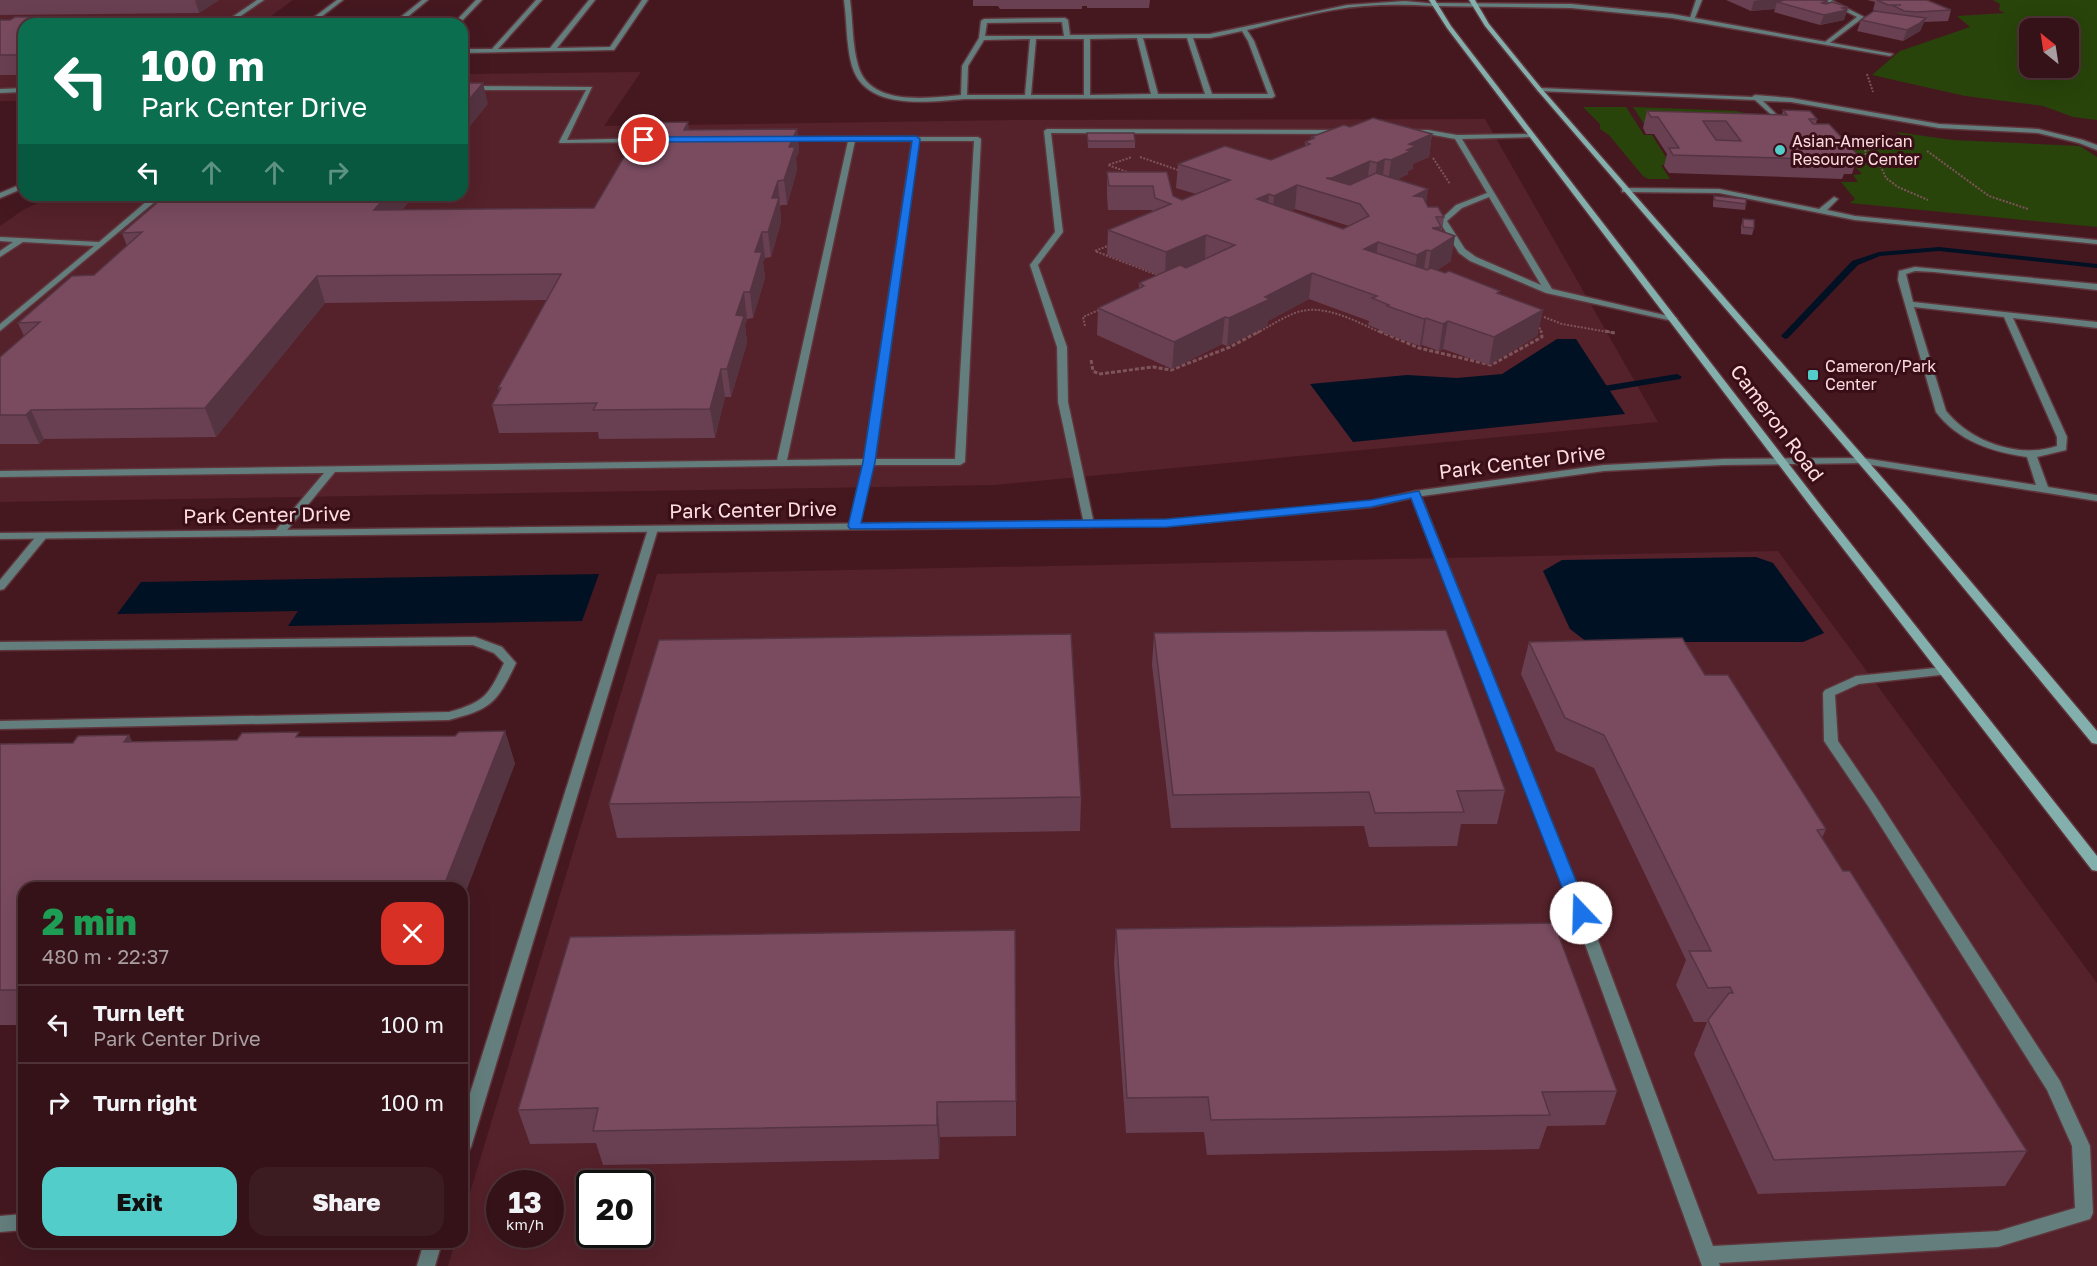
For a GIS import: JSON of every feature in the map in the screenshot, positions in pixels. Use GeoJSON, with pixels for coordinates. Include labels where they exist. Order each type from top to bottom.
{"type":"FeatureCollection","features":[{"type":"Feature","properties":{"kind":"main road","name":"Cameron Road"},"geometry":{"type":"LineString","coordinates":[[1433,2],[1782,461],[2097,866]]}},
{"type":"Feature","properties":{"kind":"main road","name":"Cameron Road"},"geometry":{"type":"LineString","coordinates":[[1472,2],[1487,25],[1540,90],[1863,461],[2097,740]]}},
{"type":"Feature","properties":{"kind":"street"},"geometry":{"type":"LineString","coordinates":[[234,18],[261,0]]}},
{"type":"Feature","properties":{"kind":"street"},"geometry":{"type":"LineString","coordinates":[[316,18],[340,0]]}},
{"type":"Feature","properties":{"kind":"street"},"geometry":{"type":"LineString","coordinates":[[402,18],[425,0]]}},
{"type":"Feature","properties":{"kind":"street"},"geometry":{"type":"LineString","coordinates":[[462,18],[479,0]]}},
{"type":"Feature","properties":{"kind":"street"},"geometry":{"type":"LineString","coordinates":[[493,51],[538,0]]}},
{"type":"Feature","properties":{"kind":"street"},"geometry":{"type":"LineString","coordinates":[[552,51],[592,0]]}},
{"type":"Feature","properties":{"kind":"street"},"geometry":{"type":"LineString","coordinates":[[468,51],[612,49],[645,0]]}},
{"type":"Feature","properties":{"kind":"street"},"geometry":{"type":"LineString","coordinates":[[847,0],[855,69],[870,89],[896,97],[919,100],[964,97],[1272,96],[1245,31]]}},
{"type":"Feature","properties":{"kind":"street"},"geometry":{"type":"LineString","coordinates":[[1691,20],[1699,0]]}},
{"type":"Feature","properties":{"kind":"street"},"geometry":{"type":"LineString","coordinates":[[1827,0],[1861,16],[1827,43]]}},
{"type":"Feature","properties":{"kind":"street"},"geometry":{"type":"LineString","coordinates":[[982,38],[1190,37],[1245,31],[1320,11],[1390,1],[1472,2],[1571,6],[1691,20],[1888,54]]}},
{"type":"Feature","properties":{"kind":"street"},"geometry":{"type":"LineString","coordinates":[[964,97],[965,66],[982,38],[984,21],[1065,20],[1066,38]]}},
{"type":"Feature","properties":{"kind":"street"},"geometry":{"type":"LineString","coordinates":[[1087,37],[1087,97]]}},
{"type":"Feature","properties":{"kind":"street"},"geometry":{"type":"LineString","coordinates":[[1140,37],[1155,97]]}},
{"type":"Feature","properties":{"kind":"street"},"geometry":{"type":"LineString","coordinates":[[1190,37],[1209,96]]}},
{"type":"Feature","properties":{"kind":"street"},"geometry":{"type":"LineString","coordinates":[[1028,97],[1033,38]]}},
{"type":"Feature","properties":{"kind":"street"},"geometry":{"type":"LineString","coordinates":[[468,88],[590,88],[562,142],[662,139]]}},
{"type":"Feature","properties":{"kind":"street"},"geometry":{"type":"LineString","coordinates":[[0,91],[18,90]]}},
{"type":"Feature","properties":{"kind":"street"},"geometry":{"type":"LineString","coordinates":[[1540,90],[1755,97],[1809,102],[1939,126],[2038,131],[2081,141],[2097,148]]}},
{"type":"Feature","properties":{"kind":"street"},"geometry":{"type":"LineString","coordinates":[[1755,97],[1777,118]]}},
{"type":"Feature","properties":{"kind":"street"},"geometry":{"type":"LineString","coordinates":[[1089,524],[1063,402],[1062,347],[1034,265],[1059,232],[1047,131],[1357,132]]}},
{"type":"Feature","properties":{"kind":"street"},"geometry":{"type":"LineString","coordinates":[[1404,132],[1428,132],[1457,138],[1532,135]]}},
{"type":"Feature","properties":{"kind":"street"},"geometry":{"type":"LineString","coordinates":[[1457,138],[1549,291]]}},
{"type":"Feature","properties":{"kind":"street"},"geometry":{"type":"LineString","coordinates":[[0,474],[960,462],[978,139],[774,139]]}},
{"type":"Feature","properties":{"kind":"street"},"geometry":{"type":"LineString","coordinates":[[781,463],[852,139]]}},
{"type":"Feature","properties":{"kind":"street"},"geometry":{"type":"LineString","coordinates":[[854,526],[869,462],[916,139]]}},
{"type":"Feature","properties":{"kind":"street"},"geometry":{"type":"LineString","coordinates":[[0,196],[18,188]]}},
{"type":"Feature","properties":{"kind":"street"},"geometry":{"type":"LineString","coordinates":[[1625,190],[1719,190],[1820,212],[1878,221],[2097,242]]}},
{"type":"Feature","properties":{"kind":"street"},"geometry":{"type":"LineString","coordinates":[[1492,194],[1465,202],[1451,210],[1443,221],[1451,237],[1462,251],[1473,259],[1549,291],[1674,320]]}},
{"type":"Feature","properties":{"kind":"street"},"geometry":{"type":"LineString","coordinates":[[1820,212],[1834,199]]}},
{"type":"Feature","properties":{"kind":"street"},"geometry":{"type":"LineString","coordinates":[[0,328],[152,201]]}},
{"type":"Feature","properties":{"kind":"street"},"geometry":{"type":"LineString","coordinates":[[0,239],[101,244]]}},
{"type":"Feature","properties":{"kind":"street"},"geometry":{"type":"LineString","coordinates":[[0,255],[21,240]]}},
{"type":"Feature","properties":{"kind":"street"},"geometry":{"type":"LineString","coordinates":[[2007,315],[2062,437],[2062,448],[2043,454],[2031,454],[1968,437],[1949,425],[1941,412],[1902,273],[1915,269],[2097,287]]}},
{"type":"Feature","properties":{"kind":"street"},"geometry":{"type":"LineString","coordinates":[[1910,304],[2097,325]]}},
{"type":"Feature","properties":{"kind":"street"},"geometry":{"type":"LineString","coordinates":[[2031,454],[2043,489]]}},
{"type":"Feature","properties":{"kind":"street","name":"Park Center Drive"},"geometry":{"type":"LineString","coordinates":[[0,536],[1167,523],[1371,504],[1415,494],[1604,468],[1782,461],[1863,461],[2097,498]]}},
{"type":"Feature","properties":{"kind":"street"},"geometry":{"type":"LineString","coordinates":[[279,533],[332,470]]}},
{"type":"Feature","properties":{"kind":"street"},"geometry":{"type":"LineString","coordinates":[[1415,494],[1573,892],[1710,1260],[1998,1239],[2084,1213],[2081,1146],[2054,1086],[1831,741],[1829,693],[1856,680],[1945,671]]}},
{"type":"Feature","properties":{"kind":"street"},"geometry":{"type":"LineString","coordinates":[[468,1127],[653,529]]}},
{"type":"Feature","properties":{"kind":"street"},"geometry":{"type":"LineString","coordinates":[[0,587],[42,536]]}},
{"type":"Feature","properties":{"kind":"street"},"geometry":{"type":"LineString","coordinates":[[0,646],[476,641],[498,650],[510,663],[493,699],[475,709],[449,716],[0,725]]}},
{"type":"Feature","properties":{"kind":"street"},"geometry":{"type":"LineString","coordinates":[[0,1224],[18,1222]]}},
{"type":"Feature","properties":{"kind":"street"},"geometry":{"type":"LineString","coordinates":[[426,1266],[431,1248]]}},
{"type":"Feature","properties":{"kind":"path"},"geometry":{"type":"LineString","coordinates":[[1871,98],[1874,90],[1866,67],[1888,54]]}},
{"type":"Feature","properties":{"kind":"path"},"geometry":{"type":"LineString","coordinates":[[1932,202],[1886,178],[1881,167],[1866,157],[1865,151],[1877,146],[1890,145],[1931,151],[1989,196],[2032,210]]}},
{"type":"Feature","properties":{"kind":"path"},"geometry":{"type":"LineString","coordinates":[[1430,153],[1452,188]]}},
{"type":"Feature","properties":{"kind":"path"},"geometry":{"type":"LineString","coordinates":[[1137,175],[1108,165],[1136,156],[1190,174]]}},
{"type":"Feature","properties":{"kind":"path"},"geometry":{"type":"LineString","coordinates":[[1115,243],[1095,251],[1168,279]]}},
{"type":"Feature","properties":{"kind":"path"},"geometry":{"type":"LineString","coordinates":[[1085,328],[1083,317],[1105,308]]}},
{"type":"Feature","properties":{"kind":"path"},"geometry":{"type":"LineString","coordinates":[[1089,349],[1093,371],[1099,374],[1153,367],[1171,370],[1230,347],[1297,312],[1316,309],[1334,313],[1419,348],[1491,365],[1542,337],[1540,329],[1533,323]]}},
{"type":"Feature","properties":{"kind":"path"},"geometry":{"type":"LineString","coordinates":[[1538,314],[1562,324],[1623,333]]}},
{"type":"Feature","properties":{"kind":"shaded area"},"geometry":{"type":"Polygon","coordinates":[[[0,0],[293,0],[268,18],[18,18],[18,101],[0,101],[0,0]]]}},
{"type":"Feature","properties":{"kind":"shaded area"},"geometry":{"type":"Polygon","coordinates":[[[641,72],[604,126],[1014,120],[1485,119],[1658,422],[995,485],[0,502],[0,226],[23,210],[42,201],[468,201],[468,74],[641,72]]]}},
{"type":"Feature","properties":{"kind":"shaded area"},"geometry":{"type":"Polygon","coordinates":[[[1778,551],[2097,983],[2097,1266],[448,1266],[453,1248],[468,1248],[468,1199],[657,574],[1778,551]]]}},
{"type":"Feature","properties":{"kind":"green space"},"geometry":{"type":"Polygon","coordinates":[[[1993,0],[2097,0],[2097,120],[2073,117],[2043,106],[1965,96],[1872,75],[1900,51],[1970,27],[1957,16],[2005,13],[1999,10],[2000,4],[1993,0]]]}},
{"type":"Feature","properties":{"kind":"green space"},"geometry":{"type":"Polygon","coordinates":[[[1583,107],[1626,107],[1644,135],[1652,135],[1671,165],[1661,165],[1670,179],[1648,179],[1643,176],[1583,107]]]}},
{"type":"Feature","properties":{"kind":"green space"},"geometry":{"type":"Polygon","coordinates":[[[1633,107],[1736,111],[1754,115],[1646,127],[1633,107]]]}},
{"type":"Feature","properties":{"kind":"green space"},"geometry":{"type":"Polygon","coordinates":[[[1896,132],[1953,140],[2080,146],[2097,157],[2097,227],[1850,203],[1855,199],[1841,182],[1858,182],[1853,175],[1862,174],[1831,140],[1863,144],[1906,137],[1896,132]]]}},
{"type":"Feature","properties":{"kind":"water"},"geometry":{"type":"Polygon","coordinates":[[[1557,339],[1576,339],[1625,414],[1353,442],[1310,384],[1407,375],[1457,378],[1502,374],[1557,339]]]}},
{"type":"Feature","properties":{"kind":"water"},"geometry":{"type":"Polygon","coordinates":[[[1756,557],[1773,563],[1824,633],[1803,642],[1587,642],[1570,629],[1543,571],[1562,560],[1756,557]]]}},
{"type":"Feature","properties":{"kind":"water"},"geometry":{"type":"Polygon","coordinates":[[[599,574],[582,621],[288,626],[298,611],[117,614],[141,582],[599,574]]]}},
{"type":"Feature","properties":{"kind":"building"},"geometry":{"type":"Polygon","coordinates":[[[1820,0],[1828,1],[1822,3],[1826,4],[1832,2],[1848,7],[1842,8],[1847,10],[1824,15],[1777,2],[1820,0]]]}},
{"type":"Feature","properties":{"kind":"building"},"geometry":{"type":"Polygon","coordinates":[[[1877,0],[1927,0],[1951,10],[1904,11],[1877,0]]]}},
{"type":"Feature","properties":{"kind":"building"},"geometry":{"type":"Polygon","coordinates":[[[1874,11],[1926,18],[1907,30],[1861,20],[1874,11]]]}},
{"type":"Feature","properties":{"kind":"building"},"geometry":{"type":"Polygon","coordinates":[[[15,17],[124,17],[18,18],[18,55],[0,55],[0,20],[10,20],[15,17]]]}},
{"type":"Feature","properties":{"kind":"building"},"geometry":{"type":"Polygon","coordinates":[[[468,83],[483,83],[468,101],[468,83]]]}},
{"type":"Feature","properties":{"kind":"building"},"geometry":{"type":"Polygon","coordinates":[[[1783,110],[1810,111],[1817,119],[1809,119],[1813,124],[1829,124],[1858,155],[1844,155],[1848,160],[1673,155],[1669,148],[1679,148],[1658,117],[1651,117],[1647,111],[1787,115],[1783,110]],[[1703,121],[1716,140],[1741,141],[1726,121],[1703,121]]]}},
{"type":"Feature","properties":{"kind":"building"},"geometry":{"type":"Polygon","coordinates":[[[1373,118],[1432,134],[1409,144],[1416,146],[1407,150],[1411,151],[1391,160],[1385,159],[1377,163],[1370,161],[1332,178],[1326,178],[1350,185],[1376,173],[1428,189],[1414,196],[1423,197],[1428,207],[1438,207],[1444,217],[1436,217],[1441,227],[1432,228],[1455,236],[1431,251],[1427,250],[1417,255],[1378,242],[1364,249],[1427,270],[1431,268],[1445,273],[1449,271],[1500,291],[1497,293],[1543,310],[1494,337],[1448,321],[1443,324],[1387,306],[1389,305],[1372,298],[1377,296],[1312,273],[1265,297],[1270,299],[1229,318],[1225,317],[1174,342],[1098,308],[1144,286],[1139,283],[1180,265],[1186,268],[1235,245],[1206,235],[1166,252],[1108,230],[1171,204],[1155,198],[1153,186],[1109,186],[1107,172],[1167,172],[1173,196],[1182,200],[1230,180],[1178,164],[1225,146],[1271,160],[1310,144],[1305,142],[1314,138],[1311,137],[1344,125],[1350,127],[1373,118]],[[1297,185],[1274,196],[1269,194],[1257,199],[1343,229],[1369,216],[1360,204],[1297,185]]]}},
{"type":"Feature","properties":{"kind":"building"},"geometry":{"type":"Polygon","coordinates":[[[688,122],[684,130],[797,129],[789,147],[795,147],[784,180],[778,181],[772,198],[779,198],[768,232],[762,232],[755,252],[762,252],[750,292],[744,292],[736,315],[744,316],[727,369],[721,369],[710,409],[593,410],[597,403],[492,405],[501,388],[498,388],[561,274],[317,276],[205,408],[31,410],[26,415],[0,415],[0,357],[40,322],[18,323],[72,276],[94,275],[142,232],[122,233],[159,201],[382,201],[374,210],[594,208],[644,123],[688,122]]]}},
{"type":"Feature","properties":{"kind":"building"},"geometry":{"type":"Polygon","coordinates":[[[1087,133],[1134,133],[1135,141],[1088,141],[1087,133]]]}},
{"type":"Feature","properties":{"kind":"building"},"geometry":{"type":"Polygon","coordinates":[[[1714,196],[1746,199],[1746,204],[1715,200],[1714,196]]]}},
{"type":"Feature","properties":{"kind":"building"},"geometry":{"type":"Polygon","coordinates":[[[1743,219],[1754,220],[1754,228],[1743,227],[1743,219]]]}},
{"type":"Feature","properties":{"kind":"building"},"geometry":{"type":"Polygon","coordinates":[[[1446,630],[1505,790],[1457,791],[1464,812],[1375,813],[1369,792],[1173,795],[1154,633],[1446,630]]]}},
{"type":"Feature","properties":{"kind":"building"},"geometry":{"type":"Polygon","coordinates":[[[1071,634],[1081,797],[609,804],[659,640],[1071,634]]]}},
{"type":"Feature","properties":{"kind":"building"},"geometry":{"type":"Polygon","coordinates":[[[1682,638],[1705,675],[1728,675],[1826,829],[1817,830],[1843,871],[1850,871],[2027,1151],[1774,1160],[1708,1020],[1729,993],[1733,993],[1730,987],[1708,988],[1689,951],[1711,951],[1604,735],[1565,718],[1529,642],[1682,638]]]}},
{"type":"Feature","properties":{"kind":"building"},"geometry":{"type":"Polygon","coordinates":[[[505,731],[445,882],[18,882],[18,990],[0,990],[0,744],[73,743],[78,736],[129,735],[124,742],[237,740],[242,733],[299,732],[296,737],[455,736],[459,732],[505,731]]]}},
{"type":"Feature","properties":{"kind":"building"},"geometry":{"type":"Polygon","coordinates":[[[1554,923],[1617,1091],[1542,1092],[1550,1115],[1211,1120],[1208,1097],[1127,1098],[1116,929],[1554,923]]]}},
{"type":"Feature","properties":{"kind":"building"},"geometry":{"type":"Polygon","coordinates":[[[1015,930],[1016,1101],[937,1102],[937,1125],[593,1131],[598,1108],[518,1110],[570,937],[1015,930]]]}},
{"type":"Feature","properties":{"kind":"waterway"},"geometry":{"type":"LineString","coordinates":[[1785,336],[1855,263],[1879,254],[1939,249],[2097,266]]}},
{"type":"Feature","properties":{"kind":"waterway"},"geometry":{"type":"LineString","coordinates":[[1591,391],[1677,377]]}},
{"type":"Feature","properties":{"kind":"place","name":"Asian-American Resource Center"},"geometry":{"type":"Point","coordinates":[1780,150]}},
{"type":"Feature","properties":{"kind":"place","name":"Cameron/Park Center"},"geometry":{"type":"Point","coordinates":[1813,375]}},
{"type":"Feature","properties":{"kind":"route"},"geometry":{"type":"LineString","coordinates":[[644,140],[916,139],[869,462],[854,526],[1167,523],[1371,504],[1415,494],[1581,913]]}}]}
